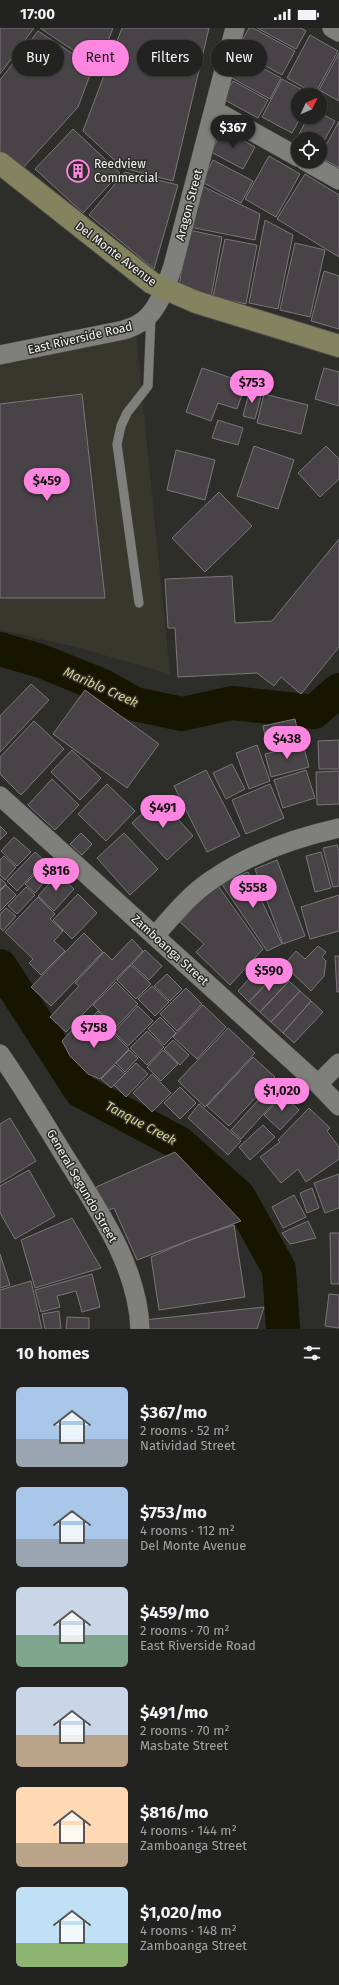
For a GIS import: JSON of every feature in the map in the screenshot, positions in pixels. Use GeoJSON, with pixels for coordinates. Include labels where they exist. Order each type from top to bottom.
{"type":"FeatureCollection","features":[{"type":"Feature","properties":{"kind":"main road","name":"Del Monte Avenue"},"geometry":{"type":"LineString","coordinates":[[0,163],[138,272],[165,289],[196,302],[339,346]]}},
{"type":"Feature","properties":{"kind":"street","name":"Aragon Street"},"geometry":{"type":"LineString","coordinates":[[165,289],[173,266],[235,28]]}},
{"type":"Feature","properties":{"kind":"street"},"geometry":{"type":"LineString","coordinates":[[332,28],[339,32]]}},
{"type":"Feature","properties":{"kind":"street"},"geometry":{"type":"LineString","coordinates":[[214,110],[291,153]]}},
{"type":"Feature","properties":{"kind":"street"},"geometry":{"type":"LineString","coordinates":[[318,168],[339,180]]}},
{"type":"Feature","properties":{"kind":"street","name":"East Riverside Road"},"geometry":{"type":"LineString","coordinates":[[0,355],[124,330],[139,324],[151,314],[165,289]]}},
{"type":"Feature","properties":{"kind":"street","name":"Zamboanga Street"},"geometry":{"type":"LineString","coordinates":[[0,796],[318,1084],[339,1106]]}},
{"type":"Feature","properties":{"kind":"street"},"geometry":{"type":"LineString","coordinates":[[155,936],[185,902],[212,879],[274,846],[308,835],[339,828]]}},
{"type":"Feature","properties":{"kind":"street","name":"General Segundo Street"},"geometry":{"type":"LineString","coordinates":[[0,1054],[86,1190],[118,1248],[134,1289],[140,1329]]}},
{"type":"Feature","properties":{"kind":"street"},"geometry":{"type":"LineString","coordinates":[[318,1084],[339,1063]]}},
{"type":"Feature","properties":{"kind":"lane"},"geometry":{"type":"LineString","coordinates":[[139,603],[117,444],[121,426],[127,413],[148,386],[151,314]]}},
{"type":"Feature","properties":{"kind":"shaded area"},"geometry":{"type":"Polygon","coordinates":[[[136,334],[170,674],[76,647],[0,630],[0,361],[136,334]]]}},
{"type":"Feature","properties":{"kind":"building"},"geometry":{"type":"Polygon","coordinates":[[[0,28],[34,28],[25,40],[12,40],[12,58],[0,74],[0,28]]]}},
{"type":"Feature","properties":{"kind":"building"},"geometry":{"type":"Polygon","coordinates":[[[40,28],[113,28],[108,40],[72,40],[72,50],[64,44],[64,40],[58,40],[40,28]]]}},
{"type":"Feature","properties":{"kind":"building"},"geometry":{"type":"Polygon","coordinates":[[[122,28],[209,28],[203,54],[203,40],[137,40],[137,76],[198,76],[173,181],[123,168],[83,131],[104,76],[129,76],[129,40],[117,40],[122,28]]]}},
{"type":"Feature","properties":{"kind":"building"},"geometry":{"type":"Polygon","coordinates":[[[249,28],[253,28],[295,51],[282,75],[267,67],[267,40],[242,40],[249,28]]]}},
{"type":"Feature","properties":{"kind":"building"},"geometry":{"type":"Polygon","coordinates":[[[257,28],[301,28],[306,31],[296,49],[257,28]]]}},
{"type":"Feature","properties":{"kind":"building"},"geometry":{"type":"Polygon","coordinates":[[[38,31],[52,40],[31,40],[38,31]]]}},
{"type":"Feature","properties":{"kind":"building"},"geometry":{"type":"Polygon","coordinates":[[[310,35],[338,51],[318,88],[304,88],[287,78],[310,35]]]}},
{"type":"Feature","properties":{"kind":"building"},"geometry":{"type":"Polygon","coordinates":[[[64,48],[72,53],[72,76],[90,76],[78,107],[22,169],[0,154],[0,80],[12,65],[12,76],[64,76],[64,48]]]}},
{"type":"Feature","properties":{"kind":"building"},"geometry":{"type":"Polygon","coordinates":[[[339,53],[339,101],[327,94],[327,88],[320,88],[339,53]]]}},
{"type":"Feature","properties":{"kind":"building"},"geometry":{"type":"Polygon","coordinates":[[[267,70],[281,78],[270,99],[228,76],[267,76],[267,70]]]}},
{"type":"Feature","properties":{"kind":"building"},"geometry":{"type":"Polygon","coordinates":[[[282,79],[299,88],[291,88],[291,124],[297,124],[293,132],[262,117],[282,79]]]}},
{"type":"Feature","properties":{"kind":"building"},"geometry":{"type":"Polygon","coordinates":[[[233,81],[268,100],[258,118],[223,99],[233,81]]]}},
{"type":"Feature","properties":{"kind":"building"},"geometry":{"type":"Polygon","coordinates":[[[327,117],[335,121],[327,135],[327,132],[300,132],[304,124],[327,124],[327,117]]]}},
{"type":"Feature","properties":{"kind":"building"},"geometry":{"type":"Polygon","coordinates":[[[339,121],[339,168],[327,161],[327,144],[339,121]]]}},
{"type":"Feature","properties":{"kind":"building","name":"Reedview Commercial"},"geometry":{"type":"Polygon","coordinates":[[[73,129],[120,173],[83,213],[35,169],[73,129]]]}},
{"type":"Feature","properties":{"kind":"building"},"geometry":{"type":"Polygon","coordinates":[[[223,129],[255,147],[243,169],[211,152],[223,129]]]}},
{"type":"Feature","properties":{"kind":"building"},"geometry":{"type":"Polygon","coordinates":[[[269,156],[300,174],[276,217],[245,199],[269,156]]]}},
{"type":"Feature","properties":{"kind":"building"},"geometry":{"type":"Polygon","coordinates":[[[213,160],[253,181],[241,203],[202,182],[213,160]]]}},
{"type":"Feature","properties":{"kind":"building"},"geometry":{"type":"Polygon","coordinates":[[[125,172],[178,185],[154,269],[89,215],[125,172]]]}},
{"type":"Feature","properties":{"kind":"building"},"geometry":{"type":"Polygon","coordinates":[[[305,174],[339,195],[339,257],[277,219],[305,174]]]}},
{"type":"Feature","properties":{"kind":"building"},"geometry":{"type":"Polygon","coordinates":[[[198,184],[260,214],[255,240],[190,227],[198,184]]]}},
{"type":"Feature","properties":{"kind":"building"},"geometry":{"type":"Polygon","coordinates":[[[265,220],[293,235],[278,309],[249,303],[265,220]]]}},
{"type":"Feature","properties":{"kind":"building"},"geometry":{"type":"Polygon","coordinates":[[[189,230],[222,237],[211,297],[178,291],[189,230]]]}},
{"type":"Feature","properties":{"kind":"building"},"geometry":{"type":"Polygon","coordinates":[[[225,239],[257,245],[246,304],[213,297],[225,239]]]}},
{"type":"Feature","properties":{"kind":"building"},"geometry":{"type":"Polygon","coordinates":[[[295,243],[325,250],[310,317],[280,310],[295,243]]]}},
{"type":"Feature","properties":{"kind":"building"},"geometry":{"type":"Polygon","coordinates":[[[324,271],[339,276],[339,329],[311,321],[324,271]]]}},
{"type":"Feature","properties":{"kind":"building"},"geometry":{"type":"Polygon","coordinates":[[[202,368],[246,383],[237,409],[218,403],[211,421],[186,412],[202,368]]]}},
{"type":"Feature","properties":{"kind":"building"},"geometry":{"type":"Polygon","coordinates":[[[324,368],[339,372],[339,406],[315,399],[324,368]]]}},
{"type":"Feature","properties":{"kind":"building"},"geometry":{"type":"Polygon","coordinates":[[[250,389],[262,392],[255,419],[243,416],[250,389]]]}},
{"type":"Feature","properties":{"kind":"building"},"geometry":{"type":"Polygon","coordinates":[[[82,394],[105,598],[0,598],[0,404],[82,394]]]}},
{"type":"Feature","properties":{"kind":"building"},"geometry":{"type":"Polygon","coordinates":[[[264,394],[308,405],[301,434],[257,423],[264,394]]]}},
{"type":"Feature","properties":{"kind":"building"},"geometry":{"type":"Polygon","coordinates":[[[218,420],[243,428],[238,445],[212,438],[218,420]]]}},
{"type":"Feature","properties":{"kind":"building"},"geometry":{"type":"Polygon","coordinates":[[[254,446],[294,460],[278,509],[237,496],[254,446]]]}},
{"type":"Feature","properties":{"kind":"building"},"geometry":{"type":"Polygon","coordinates":[[[326,446],[339,459],[339,479],[320,497],[298,473],[326,446]]]}},
{"type":"Feature","properties":{"kind":"building"},"geometry":{"type":"Polygon","coordinates":[[[176,450],[215,460],[205,500],[167,490],[176,450]]]}},
{"type":"Feature","properties":{"kind":"building"},"geometry":{"type":"Polygon","coordinates":[[[219,492],[252,526],[205,572],[172,538],[219,492]]]}},
{"type":"Feature","properties":{"kind":"building"},"geometry":{"type":"Polygon","coordinates":[[[339,539],[339,647],[301,694],[281,677],[274,686],[257,673],[178,677],[175,628],[168,628],[165,579],[232,576],[235,623],[272,621],[339,539]]]}},
{"type":"Feature","properties":{"kind":"building"},"geometry":{"type":"Polygon","coordinates":[[[31,684],[49,700],[0,752],[0,716],[31,684]]]}},
{"type":"Feature","properties":{"kind":"building"},"geometry":{"type":"Polygon","coordinates":[[[85,690],[159,744],[127,788],[53,734],[85,690]]]}},
{"type":"Feature","properties":{"kind":"building"},"geometry":{"type":"Polygon","coordinates":[[[295,719],[300,742],[268,749],[263,726],[295,719]]]}},
{"type":"Feature","properties":{"kind":"building"},"geometry":{"type":"Polygon","coordinates":[[[34,721],[64,749],[21,795],[0,774],[0,757],[34,721]]]}},
{"type":"Feature","properties":{"kind":"building"},"geometry":{"type":"Polygon","coordinates":[[[339,740],[339,769],[319,769],[318,741],[339,740]]]}},
{"type":"Feature","properties":{"kind":"building"},"geometry":{"type":"Polygon","coordinates":[[[303,744],[309,767],[271,777],[265,754],[303,744]]]}},
{"type":"Feature","properties":{"kind":"building"},"geometry":{"type":"Polygon","coordinates":[[[257,745],[270,781],[249,789],[236,753],[257,745]]]}},
{"type":"Feature","properties":{"kind":"building"},"geometry":{"type":"Polygon","coordinates":[[[72,750],[101,778],[80,800],[51,772],[72,750]]]}},
{"type":"Feature","properties":{"kind":"building"},"geometry":{"type":"Polygon","coordinates":[[[232,764],[245,789],[226,799],[213,773],[232,764]]]}},
{"type":"Feature","properties":{"kind":"building"},"geometry":{"type":"Polygon","coordinates":[[[206,770],[240,836],[207,852],[174,786],[206,770]]]}},
{"type":"Feature","properties":{"kind":"building"},"geometry":{"type":"Polygon","coordinates":[[[306,770],[315,798],[283,808],[274,780],[306,770]]]}},
{"type":"Feature","properties":{"kind":"building"},"geometry":{"type":"Polygon","coordinates":[[[339,771],[339,804],[317,805],[316,772],[339,771]]]}},
{"type":"Feature","properties":{"kind":"building"},"geometry":{"type":"Polygon","coordinates":[[[52,779],[79,805],[55,830],[28,805],[52,779]]]}},
{"type":"Feature","properties":{"kind":"building"},"geometry":{"type":"Polygon","coordinates":[[[107,784],[135,811],[106,841],[78,814],[107,784]]]}},
{"type":"Feature","properties":{"kind":"building"},"geometry":{"type":"Polygon","coordinates":[[[270,784],[284,818],[246,834],[232,800],[270,784]]]}},
{"type":"Feature","properties":{"kind":"building"},"geometry":{"type":"Polygon","coordinates":[[[159,798],[193,836],[167,860],[132,823],[159,798]]]}},
{"type":"Feature","properties":{"kind":"building"},"geometry":{"type":"Polygon","coordinates":[[[0,826],[7,833],[0,840],[0,826]]]}},
{"type":"Feature","properties":{"kind":"building"},"geometry":{"type":"Polygon","coordinates":[[[81,833],[92,844],[82,855],[70,844],[81,833]]]}},
{"type":"Feature","properties":{"kind":"building"},"geometry":{"type":"Polygon","coordinates":[[[124,833],[158,869],[130,895],[97,858],[124,833]]]}},
{"type":"Feature","properties":{"kind":"building"},"geometry":{"type":"Polygon","coordinates":[[[14,837],[31,852],[17,866],[1,851],[14,837]]]}},
{"type":"Feature","properties":{"kind":"building"},"geometry":{"type":"Polygon","coordinates":[[[337,845],[339,852],[339,886],[333,887],[323,848],[337,845]]]}},
{"type":"Feature","properties":{"kind":"building"},"geometry":{"type":"Polygon","coordinates":[[[35,852],[45,861],[17,891],[7,881],[35,852]]]}},
{"type":"Feature","properties":{"kind":"building"},"geometry":{"type":"Polygon","coordinates":[[[321,852],[331,888],[315,892],[306,856],[321,852]]]}},
{"type":"Feature","properties":{"kind":"building"},"geometry":{"type":"Polygon","coordinates":[[[4,856],[16,867],[5,880],[0,875],[0,860],[4,856]]]}},
{"type":"Feature","properties":{"kind":"building"},"geometry":{"type":"Polygon","coordinates":[[[277,860],[305,936],[283,944],[255,869],[277,860]]]}},
{"type":"Feature","properties":{"kind":"building"},"geometry":{"type":"Polygon","coordinates":[[[248,872],[282,944],[267,951],[221,883],[248,872]]]}},
{"type":"Feature","properties":{"kind":"building"},"geometry":{"type":"Polygon","coordinates":[[[36,873],[45,881],[35,893],[25,884],[36,873]]]}},
{"type":"Feature","properties":{"kind":"building"},"geometry":{"type":"Polygon","coordinates":[[[58,874],[74,889],[54,911],[38,896],[58,874]]]}},
{"type":"Feature","properties":{"kind":"building"},"geometry":{"type":"Polygon","coordinates":[[[0,878],[6,884],[0,890],[0,878]]]}},
{"type":"Feature","properties":{"kind":"building"},"geometry":{"type":"Polygon","coordinates":[[[216,883],[263,949],[230,985],[196,952],[204,944],[180,922],[216,883]]]}},
{"type":"Feature","properties":{"kind":"building"},"geometry":{"type":"Polygon","coordinates":[[[6,885],[16,895],[0,911],[0,891],[6,885]]]}},
{"type":"Feature","properties":{"kind":"building"},"geometry":{"type":"Polygon","coordinates":[[[26,887],[35,895],[17,914],[8,906],[26,887]]]}},
{"type":"Feature","properties":{"kind":"building"},"geometry":{"type":"Polygon","coordinates":[[[78,894],[97,913],[72,939],[53,920],[78,894]]]}},
{"type":"Feature","properties":{"kind":"building"},"geometry":{"type":"Polygon","coordinates":[[[339,895],[339,931],[310,939],[301,907],[339,895]]]}},
{"type":"Feature","properties":{"kind":"building"},"geometry":{"type":"Polygon","coordinates":[[[38,897],[55,914],[50,919],[63,931],[54,941],[65,951],[41,975],[29,963],[33,959],[5,932],[38,897]]]}},
{"type":"Feature","properties":{"kind":"building"},"geometry":{"type":"Polygon","coordinates":[[[6,908],[16,916],[3,931],[0,928],[0,914],[6,908]]]}},
{"type":"Feature","properties":{"kind":"building"},"geometry":{"type":"Polygon","coordinates":[[[84,933],[103,952],[51,1006],[31,987],[84,933]]]}},
{"type":"Feature","properties":{"kind":"building"},"geometry":{"type":"Polygon","coordinates":[[[132,939],[143,951],[66,1032],[50,1017],[79,986],[75,983],[104,952],[112,960],[132,939]]]}},
{"type":"Feature","properties":{"kind":"building"},"geometry":{"type":"Polygon","coordinates":[[[318,946],[326,952],[322,957],[326,961],[324,976],[311,991],[284,965],[296,951],[305,959],[318,946]]]}},
{"type":"Feature","properties":{"kind":"building"},"geometry":{"type":"Polygon","coordinates":[[[145,950],[162,966],[149,980],[132,964],[145,950]]]}},
{"type":"Feature","properties":{"kind":"building"},"geometry":{"type":"Polygon","coordinates":[[[335,956],[339,956],[339,992],[337,992],[335,956]]]}},
{"type":"Feature","properties":{"kind":"building"},"geometry":{"type":"Polygon","coordinates":[[[266,960],[278,971],[249,1002],[238,991],[266,960]]]}},
{"type":"Feature","properties":{"kind":"building"},"geometry":{"type":"Polygon","coordinates":[[[131,965],[151,984],[136,999],[117,980],[131,965]]]}},
{"type":"Feature","properties":{"kind":"building"},"geometry":{"type":"Polygon","coordinates":[[[278,971],[289,981],[260,1012],[249,1002],[278,971]]]}},
{"type":"Feature","properties":{"kind":"building"},"geometry":{"type":"Polygon","coordinates":[[[167,974],[182,989],[170,1001],[154,986],[167,974]]]}},
{"type":"Feature","properties":{"kind":"building"},"geometry":{"type":"Polygon","coordinates":[[[289,981],[300,991],[271,1022],[260,1012],[289,981]]]}},
{"type":"Feature","properties":{"kind":"building"},"geometry":{"type":"Polygon","coordinates":[[[116,982],[138,1004],[116,1027],[93,1005],[116,982]]]}},
{"type":"Feature","properties":{"kind":"building"},"geometry":{"type":"Polygon","coordinates":[[[152,986],[169,1002],[155,1016],[138,999],[152,986]]]}},
{"type":"Feature","properties":{"kind":"building"},"geometry":{"type":"Polygon","coordinates":[[[186,988],[202,1004],[177,1031],[160,1014],[186,988]]]}},
{"type":"Feature","properties":{"kind":"building"},"geometry":{"type":"Polygon","coordinates":[[[300,991],[311,1001],[283,1033],[271,1022],[300,991]]]}},
{"type":"Feature","properties":{"kind":"building"},"geometry":{"type":"Polygon","coordinates":[[[311,1001],[323,1012],[294,1043],[283,1033],[311,1001]]]}},
{"type":"Feature","properties":{"kind":"building"},"geometry":{"type":"Polygon","coordinates":[[[203,1005],[226,1027],[197,1059],[173,1037],[203,1005]]]}},
{"type":"Feature","properties":{"kind":"building"},"geometry":{"type":"Polygon","coordinates":[[[138,1006],[153,1021],[128,1046],[114,1032],[138,1006]]]}},
{"type":"Feature","properties":{"kind":"building"},"geometry":{"type":"Polygon","coordinates":[[[98,1011],[115,1027],[106,1036],[89,1020],[98,1011]]]}},
{"type":"Feature","properties":{"kind":"building"},"geometry":{"type":"Polygon","coordinates":[[[160,1017],[176,1033],[164,1045],[148,1029],[160,1017]]]}},
{"type":"Feature","properties":{"kind":"building"},"geometry":{"type":"Polygon","coordinates":[[[83,1018],[105,1039],[112,1032],[129,1049],[100,1079],[88,1074],[70,1056],[62,1041],[83,1018]]]}},
{"type":"Feature","properties":{"kind":"building"},"geometry":{"type":"Polygon","coordinates":[[[228,1028],[255,1053],[205,1107],[178,1081],[228,1028]]]}},
{"type":"Feature","properties":{"kind":"building"},"geometry":{"type":"Polygon","coordinates":[[[147,1031],[164,1047],[147,1065],[130,1048],[147,1031]]]}},
{"type":"Feature","properties":{"kind":"building"},"geometry":{"type":"Polygon","coordinates":[[[173,1040],[189,1055],[180,1065],[164,1049],[173,1040]]]}},
{"type":"Feature","properties":{"kind":"building"},"geometry":{"type":"Polygon","coordinates":[[[129,1050],[138,1058],[125,1072],[116,1063],[129,1050]]]}},
{"type":"Feature","properties":{"kind":"building"},"geometry":{"type":"Polygon","coordinates":[[[163,1050],[178,1064],[161,1081],[147,1067],[163,1050]]]}},
{"type":"Feature","properties":{"kind":"building"},"geometry":{"type":"Polygon","coordinates":[[[253,1057],[275,1077],[229,1126],[207,1106],[253,1057]]]}},
{"type":"Feature","properties":{"kind":"building"},"geometry":{"type":"Polygon","coordinates":[[[136,1063],[148,1074],[126,1097],[114,1085],[136,1063]]]}},
{"type":"Feature","properties":{"kind":"building"},"geometry":{"type":"Polygon","coordinates":[[[115,1065],[125,1074],[111,1088],[101,1079],[115,1065]]]}},
{"type":"Feature","properties":{"kind":"building"},"geometry":{"type":"Polygon","coordinates":[[[152,1074],[171,1093],[152,1112],[133,1093],[152,1074]]]}},
{"type":"Feature","properties":{"kind":"building"},"geometry":{"type":"Polygon","coordinates":[[[278,1078],[288,1087],[241,1139],[231,1130],[278,1078]]]}},
{"type":"Feature","properties":{"kind":"building"},"geometry":{"type":"Polygon","coordinates":[[[180,1087],[196,1103],[180,1119],[164,1103],[180,1087]]]}},
{"type":"Feature","properties":{"kind":"building"},"geometry":{"type":"Polygon","coordinates":[[[283,1095],[299,1110],[280,1130],[264,1115],[283,1095]]]}},
{"type":"Feature","properties":{"kind":"building"},"geometry":{"type":"Polygon","coordinates":[[[199,1104],[241,1141],[228,1155],[188,1118],[199,1104]]]}},
{"type":"Feature","properties":{"kind":"building"},"geometry":{"type":"Polygon","coordinates":[[[309,1108],[330,1128],[327,1131],[339,1147],[339,1159],[306,1182],[298,1169],[281,1183],[260,1157],[280,1142],[278,1140],[309,1108]]]}},
{"type":"Feature","properties":{"kind":"building"},"geometry":{"type":"Polygon","coordinates":[[[10,1118],[36,1161],[0,1183],[0,1124],[10,1118]]]}},
{"type":"Feature","properties":{"kind":"building"},"geometry":{"type":"Polygon","coordinates":[[[263,1125],[275,1137],[250,1160],[239,1147],[263,1125]]]}},
{"type":"Feature","properties":{"kind":"building"},"geometry":{"type":"Polygon","coordinates":[[[175,1152],[241,1221],[137,1260],[114,1208],[106,1211],[96,1187],[175,1152]]]}},
{"type":"Feature","properties":{"kind":"building"},"geometry":{"type":"Polygon","coordinates":[[[29,1170],[55,1216],[15,1239],[0,1213],[0,1186],[29,1170]]]}},
{"type":"Feature","properties":{"kind":"building"},"geometry":{"type":"Polygon","coordinates":[[[339,1174],[339,1208],[325,1213],[314,1183],[339,1174]]]}},
{"type":"Feature","properties":{"kind":"building"},"geometry":{"type":"Polygon","coordinates":[[[312,1188],[319,1208],[307,1213],[300,1193],[312,1188]]]}},
{"type":"Feature","properties":{"kind":"building"},"geometry":{"type":"Polygon","coordinates":[[[294,1195],[306,1217],[283,1228],[272,1207],[294,1195]]]}},
{"type":"Feature","properties":{"kind":"building"},"geometry":{"type":"Polygon","coordinates":[[[72,1218],[101,1268],[35,1288],[21,1240],[72,1218]]]}},
{"type":"Feature","properties":{"kind":"building"},"geometry":{"type":"Polygon","coordinates":[[[308,1221],[316,1238],[290,1244],[282,1233],[308,1221]]]}},
{"type":"Feature","properties":{"kind":"building"},"geometry":{"type":"Polygon","coordinates":[[[234,1225],[245,1297],[159,1310],[151,1257],[190,1240],[234,1225]]]}},
{"type":"Feature","properties":{"kind":"building"},"geometry":{"type":"Polygon","coordinates":[[[330,1233],[339,1233],[339,1284],[331,1284],[330,1233]]]}},
{"type":"Feature","properties":{"kind":"building"},"geometry":{"type":"Polygon","coordinates":[[[0,1254],[10,1285],[0,1288],[0,1254]]]}},
{"type":"Feature","properties":{"kind":"building"},"geometry":{"type":"Polygon","coordinates":[[[92,1274],[100,1307],[82,1312],[76,1291],[57,1296],[60,1307],[41,1312],[35,1290],[92,1274]]]}},
{"type":"Feature","properties":{"kind":"building"},"geometry":{"type":"Polygon","coordinates":[[[31,1281],[42,1329],[0,1329],[0,1290],[31,1281]]]}},
{"type":"Feature","properties":{"kind":"building"},"geometry":{"type":"Polygon","coordinates":[[[329,1294],[339,1295],[339,1328],[325,1326],[329,1294]]]}},
{"type":"Feature","properties":{"kind":"building"},"geometry":{"type":"Polygon","coordinates":[[[264,1307],[257,1329],[144,1329],[144,1320],[264,1307]]]}},
{"type":"Feature","properties":{"kind":"building"},"geometry":{"type":"Polygon","coordinates":[[[59,1311],[61,1329],[45,1329],[42,1314],[59,1311]]]}},
{"type":"Feature","properties":{"kind":"building"},"geometry":{"type":"Polygon","coordinates":[[[67,1317],[89,1318],[89,1329],[66,1329],[67,1317]]]}},
{"type":"Feature","properties":{"kind":"waterway","name":"Mariblo Creek"},"geometry":{"type":"LineString","coordinates":[[0,649],[41,661],[103,686],[135,704],[182,714],[232,703],[314,712],[339,690]]}},
{"type":"Feature","properties":{"kind":"waterway","name":"Tanque Creek"},"geometry":{"type":"LineString","coordinates":[[0,966],[81,1091],[179,1143],[239,1197],[279,1269],[283,1329]]}},
{"type":"Feature","properties":{"kind":"place","name":"Reedview Commercial"},"geometry":{"type":"Point","coordinates":[78,171]}}]}
